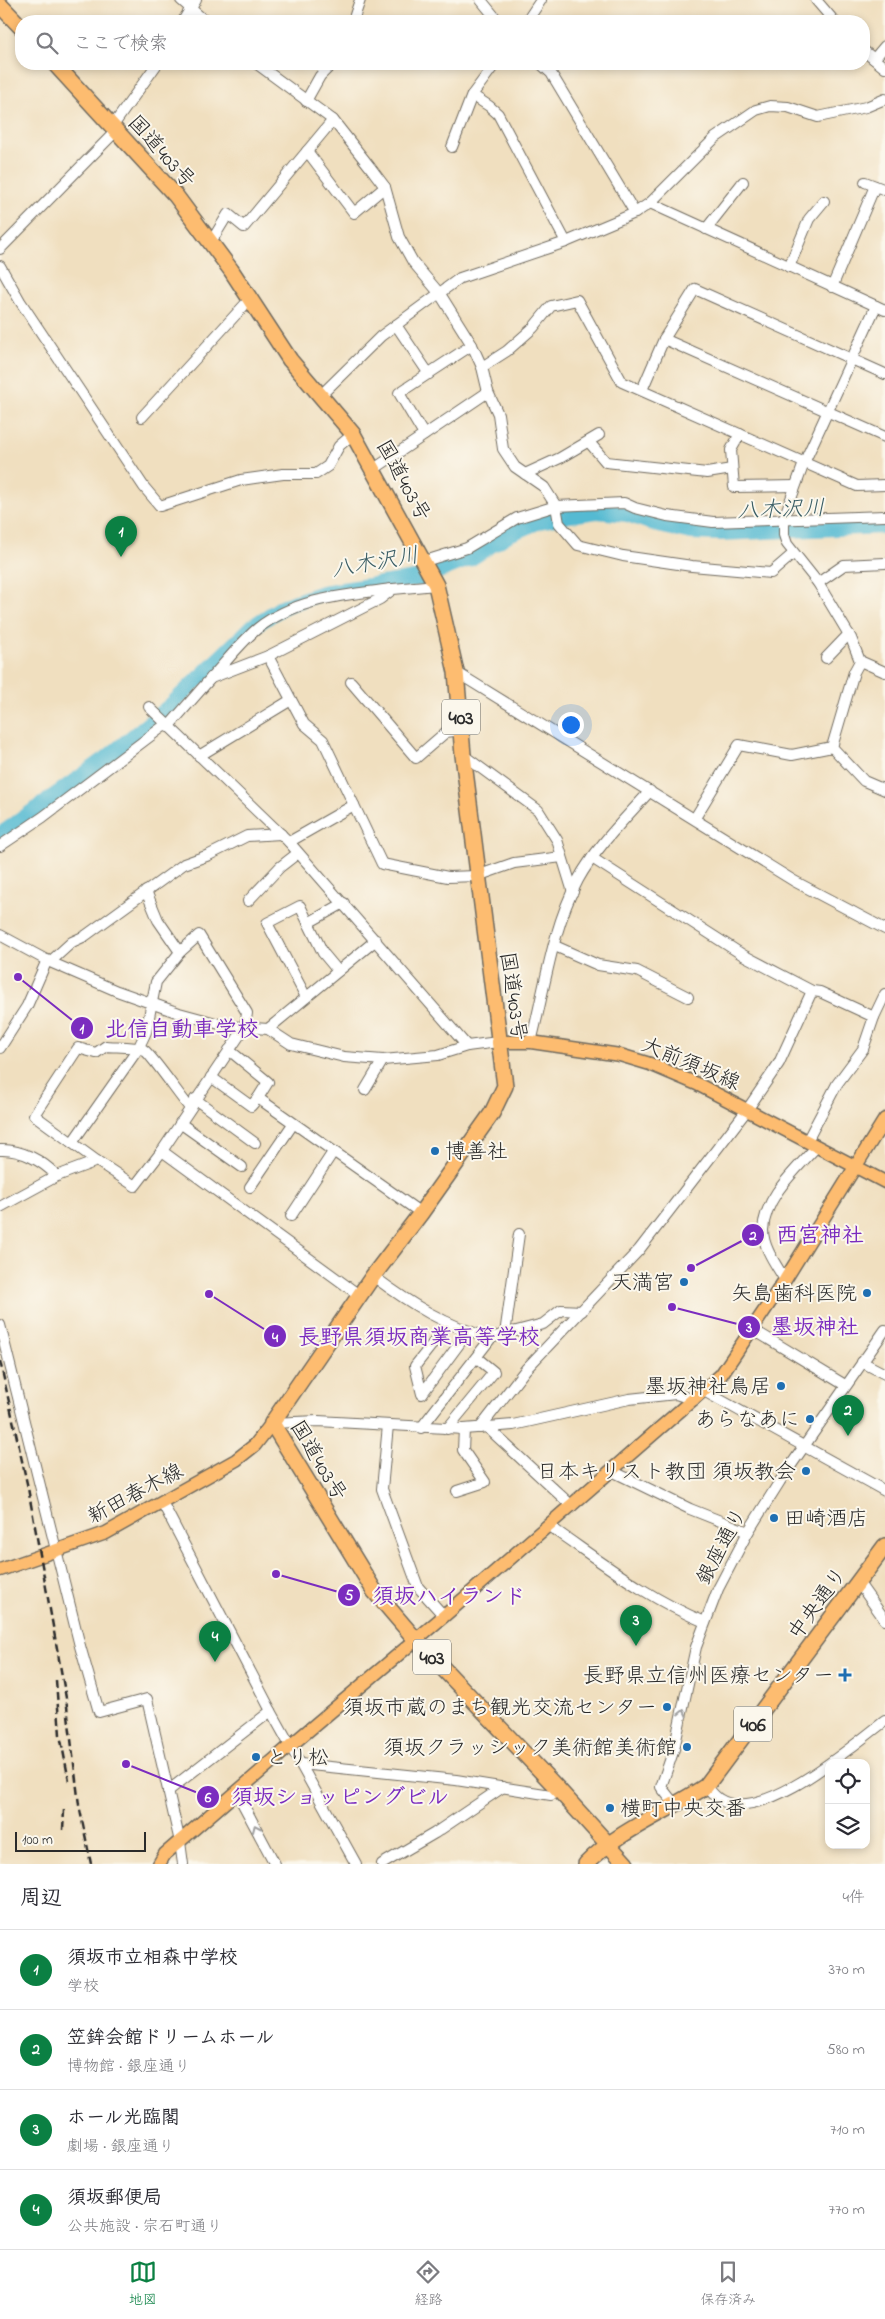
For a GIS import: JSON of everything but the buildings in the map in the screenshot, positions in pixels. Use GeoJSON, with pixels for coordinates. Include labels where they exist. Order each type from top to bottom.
{"type":"FeatureCollection","features":[{"type":"Feature","properties":{"kind":"highway"},"geometry":{"type":"LineString","coordinates":[[0,5],[15,21]]}},
{"type":"Feature","properties":{"kind":"highway","name":"国道403号"},"geometry":{"type":"LineString","coordinates":[[60,70],[176,196],[211,242],[290,360],[354,434],[425,561],[436,585],[456,672],[463,755],[477,876],[505,1086],[492,1113],[421,1213],[359,1295],[272,1424],[375,1592],[416,1640],[558,1789],[626,1864]]}},
{"type":"Feature","properties":{"kind":"highway","name":"中央通り"},"geometry":{"type":"LineString","coordinates":[[586,1864],[608,1843],[676,1806],[706,1786],[885,1546]]}},
{"type":"Feature","properties":{"kind":"main road","name":"大前須坂線"},"geometry":{"type":"LineString","coordinates":[[498,1042],[531,1042],[620,1055],[650,1064],[746,1110],[885,1182]]}},
{"type":"Feature","properties":{"kind":"main road"},"geometry":{"type":"LineString","coordinates":[[159,1864],[165,1854],[549,1526],[722,1375],[785,1280],[854,1166],[885,1119]]}},
{"type":"Feature","properties":{"kind":"main road","name":"新田春木線"},"geometry":{"type":"LineString","coordinates":[[0,1570],[106,1533],[236,1460],[255,1445],[272,1424]]}},
{"type":"Feature","properties":{"kind":"street"},"geometry":{"type":"LineString","coordinates":[[181,0],[193,4],[201,15]]}},
{"type":"Feature","properties":{"kind":"street"},"geometry":{"type":"LineString","coordinates":[[355,15],[360,0]]}},
{"type":"Feature","properties":{"kind":"street"},"geometry":{"type":"LineString","coordinates":[[481,0],[493,15]]}},
{"type":"Feature","properties":{"kind":"street"},"geometry":{"type":"LineString","coordinates":[[531,15],[541,0]]}},
{"type":"Feature","properties":{"kind":"street"},"geometry":{"type":"LineString","coordinates":[[816,0],[829,15]]}},
{"type":"Feature","properties":{"kind":"street"},"geometry":{"type":"LineString","coordinates":[[187,15],[193,4]]}},
{"type":"Feature","properties":{"kind":"street"},"geometry":{"type":"LineString","coordinates":[[874,59],[885,46]]}},
{"type":"Feature","properties":{"kind":"street"},"geometry":{"type":"LineString","coordinates":[[870,56],[885,68]]}},
{"type":"Feature","properties":{"kind":"street"},"geometry":{"type":"LineString","coordinates":[[0,249],[114,129],[152,70]]}},
{"type":"Feature","properties":{"kind":"street"},"geometry":{"type":"LineString","coordinates":[[265,70],[333,120],[385,187],[399,237],[413,262],[440,294],[472,345],[482,367],[488,392],[498,414],[503,449],[516,467],[544,487],[556,506],[559,523],[578,545],[623,556],[692,566],[771,573],[793,554]]}},
{"type":"Feature","properties":{"kind":"street"},"geometry":{"type":"LineString","coordinates":[[306,101],[320,76],[326,70]]}},
{"type":"Feature","properties":{"kind":"street"},"geometry":{"type":"LineString","coordinates":[[452,147],[472,95],[491,70]]}},
{"type":"Feature","properties":{"kind":"street"},"geometry":{"type":"LineString","coordinates":[[547,70],[551,73],[635,213]]}},
{"type":"Feature","properties":{"kind":"street"},"geometry":{"type":"LineString","coordinates":[[472,95],[490,106],[498,114],[566,242]]}},
{"type":"Feature","properties":{"kind":"street"},"geometry":{"type":"LineString","coordinates":[[320,396],[380,336],[460,278],[566,242],[635,213],[650,203],[715,138],[756,110],[770,106],[788,107],[818,117],[866,107],[885,99]]}},
{"type":"Feature","properties":{"kind":"street"},"geometry":{"type":"LineString","coordinates":[[211,242],[228,214],[244,227],[333,120]]}},
{"type":"Feature","properties":{"kind":"street"},"geometry":{"type":"LineString","coordinates":[[307,151],[354,213],[385,187]]}},
{"type":"Feature","properties":{"kind":"street"},"geometry":{"type":"LineString","coordinates":[[706,229],[743,182]]}},
{"type":"Feature","properties":{"kind":"street"},"geometry":{"type":"LineString","coordinates":[[832,287],[875,186]]}},
{"type":"Feature","properties":{"kind":"street"},"geometry":{"type":"LineString","coordinates":[[789,267],[809,219],[824,202]]}},
{"type":"Feature","properties":{"kind":"street"},"geometry":{"type":"LineString","coordinates":[[650,203],[880,308],[851,358],[804,463],[784,520],[784,535],[793,554],[818,584],[849,634],[860,661],[885,672]]}},
{"type":"Feature","properties":{"kind":"street"},"geometry":{"type":"LineString","coordinates":[[0,266],[20,301],[144,487],[160,506],[241,480],[283,474],[316,474],[328,466],[339,446],[354,434]]}},
{"type":"Feature","properties":{"kind":"street"},"geometry":{"type":"LineString","coordinates":[[642,390],[664,339],[695,289],[885,374]]}},
{"type":"Feature","properties":{"kind":"street"},"geometry":{"type":"LineString","coordinates":[[142,417],[250,299]]}},
{"type":"Feature","properties":{"kind":"street"},"geometry":{"type":"LineString","coordinates":[[482,367],[507,351],[533,328],[552,306],[577,300],[622,382],[857,486],[885,485]]}},
{"type":"Feature","properties":{"kind":"street"},"geometry":{"type":"LineString","coordinates":[[396,325],[429,374]]}},
{"type":"Feature","properties":{"kind":"street"},"geometry":{"type":"LineString","coordinates":[[664,339],[828,410],[885,437]]}},
{"type":"Feature","properties":{"kind":"street"},"geometry":{"type":"LineString","coordinates":[[424,435],[399,394],[472,345]]}},
{"type":"Feature","properties":{"kind":"street"},"geometry":{"type":"LineString","coordinates":[[374,469],[488,392]]}},
{"type":"Feature","properties":{"kind":"street"},"geometry":{"type":"LineString","coordinates":[[740,434],[731,450],[734,487],[795,486]]}},
{"type":"Feature","properties":{"kind":"street"},"geometry":{"type":"LineString","coordinates":[[525,474],[589,442],[599,435]]}},
{"type":"Feature","properties":{"kind":"street"},"geometry":{"type":"LineString","coordinates":[[589,442],[606,462],[708,474],[732,469]]}},
{"type":"Feature","properties":{"kind":"street"},"geometry":{"type":"LineString","coordinates":[[425,561],[467,548],[517,518],[556,506],[624,502],[635,508],[667,516],[713,522],[885,516]]}},
{"type":"Feature","properties":{"kind":"street"},"geometry":{"type":"LineString","coordinates":[[818,584],[844,565],[885,563]]}},
{"type":"Feature","properties":{"kind":"street"},"geometry":{"type":"LineString","coordinates":[[0,846],[43,817],[167,726],[258,628],[284,612],[324,598],[436,585]]}},
{"type":"Feature","properties":{"kind":"street"},"geometry":{"type":"LineString","coordinates":[[210,678],[268,656],[380,599],[393,589]]}},
{"type":"Feature","properties":{"kind":"street"},"geometry":{"type":"LineString","coordinates":[[826,658],[849,634]]}},
{"type":"Feature","properties":{"kind":"street"},"geometry":{"type":"LineString","coordinates":[[268,656],[304,724],[323,740],[382,864],[448,877],[477,876],[514,863],[562,857]]}},
{"type":"Feature","properties":{"kind":"street"},"geometry":{"type":"LineString","coordinates":[[832,747],[854,672],[860,661]]}},
{"type":"Feature","properties":{"kind":"street"},"geometry":{"type":"LineString","coordinates":[[456,672],[695,818],[794,881],[885,929]]}},
{"type":"Feature","properties":{"kind":"street"},"geometry":{"type":"LineString","coordinates":[[351,682],[416,758],[446,732],[462,730]]}},
{"type":"Feature","properties":{"kind":"street"},"geometry":{"type":"LineString","coordinates":[[199,756],[291,700]]}},
{"type":"Feature","properties":{"kind":"street"},"geometry":{"type":"LineString","coordinates":[[150,707],[167,726],[289,842],[467,1046]]}},
{"type":"Feature","properties":{"kind":"street"},"geometry":{"type":"LineString","coordinates":[[695,818],[738,745],[792,755],[832,747]]}},
{"type":"Feature","properties":{"kind":"street"},"geometry":{"type":"LineString","coordinates":[[832,747],[864,781],[885,790]]}},
{"type":"Feature","properties":{"kind":"street"},"geometry":{"type":"LineString","coordinates":[[463,755],[538,810],[557,840],[573,892]]}},
{"type":"Feature","properties":{"kind":"street"},"geometry":{"type":"LineString","coordinates":[[531,1042],[555,946],[573,892],[592,858],[650,791]]}},
{"type":"Feature","properties":{"kind":"street"},"geometry":{"type":"LineString","coordinates":[[289,842],[354,805]]}},
{"type":"Feature","properties":{"kind":"street"},"geometry":{"type":"LineString","coordinates":[[0,1048],[27,1006],[49,961],[72,942],[85,936],[184,864],[209,855],[247,836],[281,834]]}},
{"type":"Feature","properties":{"kind":"street"},"geometry":{"type":"LineString","coordinates":[[248,901],[280,867],[298,853]]}},
{"type":"Feature","properties":{"kind":"street"},"geometry":{"type":"LineString","coordinates":[[592,858],[742,955],[812,991],[820,992],[874,1017]]}},
{"type":"Feature","properties":{"kind":"street"},"geometry":{"type":"LineString","coordinates":[[146,891],[158,920],[180,952]]}},
{"type":"Feature","properties":{"kind":"street"},"geometry":{"type":"LineString","coordinates":[[308,923],[344,903]]}},
{"type":"Feature","properties":{"kind":"street"},"geometry":{"type":"LineString","coordinates":[[306,997],[267,923],[300,906],[323,953],[338,971]]}},
{"type":"Feature","properties":{"kind":"street"},"geometry":{"type":"LineString","coordinates":[[0,935],[49,961],[179,1013],[227,1026],[268,1029],[292,1044],[344,1057],[384,1060],[438,1055],[467,1046],[498,1042]]}},
{"type":"Feature","properties":{"kind":"street"},"geometry":{"type":"LineString","coordinates":[[72,1142],[138,1049],[146,1032],[156,982],[180,952],[199,935],[247,1013],[245,1027],[192,1104],[162,1150],[135,1186],[97,1161],[34,1115],[78,1048],[96,1053],[106,1046],[138,1049],[152,1055],[166,1079],[192,1104],[255,1143]]}},
{"type":"Feature","properties":{"kind":"street"},"geometry":{"type":"LineString","coordinates":[[268,1029],[376,940]]}},
{"type":"Feature","properties":{"kind":"street"},"geometry":{"type":"LineString","coordinates":[[555,946],[598,965],[637,971],[688,997]]}},
{"type":"Feature","properties":{"kind":"street"},"geometry":{"type":"LineString","coordinates":[[484,1428],[526,1369],[639,1250],[746,1110],[779,1063],[812,991]]}},
{"type":"Feature","properties":{"kind":"street"},"geometry":{"type":"LineString","coordinates":[[785,1280],[770,1254],[763,1231],[770,1200],[812,1144],[837,1084],[864,1049],[874,1017],[885,994]]}},
{"type":"Feature","properties":{"kind":"street"},"geometry":{"type":"LineString","coordinates":[[211,1077],[251,1106],[258,1098],[268,1082],[229,1050]]}},
{"type":"Feature","properties":{"kind":"street"},"geometry":{"type":"LineString","coordinates":[[365,1090],[384,1060]]}},
{"type":"Feature","properties":{"kind":"street"},"geometry":{"type":"LineString","coordinates":[[258,1098],[421,1213]]}},
{"type":"Feature","properties":{"kind":"street"},"geometry":{"type":"LineString","coordinates":[[180,1123],[242,1167]]}},
{"type":"Feature","properties":{"kind":"street"},"geometry":{"type":"LineString","coordinates":[[250,1187],[293,1124]]}},
{"type":"Feature","properties":{"kind":"street"},"geometry":{"type":"LineString","coordinates":[[0,1150],[11,1150],[47,1164],[57,1176]]}},
{"type":"Feature","properties":{"kind":"street"},"geometry":{"type":"LineString","coordinates":[[162,1150],[359,1295]]}},
{"type":"Feature","properties":{"kind":"street"},"geometry":{"type":"LineString","coordinates":[[291,1216],[333,1152]]}},
{"type":"Feature","properties":{"kind":"street"},"geometry":{"type":"LineString","coordinates":[[0,1207],[57,1176],[97,1161]]}},
{"type":"Feature","properties":{"kind":"street"},"geometry":{"type":"LineString","coordinates":[[505,1334],[519,1234]]}},
{"type":"Feature","properties":{"kind":"street"},"geometry":{"type":"LineString","coordinates":[[373,1276],[403,1298],[448,1323],[468,1332],[491,1338],[543,1324],[561,1310],[582,1311]]}},
{"type":"Feature","properties":{"kind":"street"},"geometry":{"type":"LineString","coordinates":[[448,1323],[416,1366],[422,1394],[468,1332]]}},
{"type":"Feature","properties":{"kind":"street"},"geometry":{"type":"LineString","coordinates":[[0,1325],[56,1552],[99,1712],[147,1700],[180,1842],[183,1864]]}},
{"type":"Feature","properties":{"kind":"street"},"geometry":{"type":"LineString","coordinates":[[752,1329],[845,1386]]}},
{"type":"Feature","properties":{"kind":"street","name":"銀座通り"},"geometry":{"type":"LineString","coordinates":[[676,1806],[661,1787],[674,1749],[694,1667],[696,1647],[718,1589],[748,1532],[845,1386],[885,1330]]}},
{"type":"Feature","properties":{"kind":"street"},"geometry":{"type":"LineString","coordinates":[[421,1428],[491,1338]]}},
{"type":"Feature","properties":{"kind":"street"},"geometry":{"type":"LineString","coordinates":[[447,1429],[494,1372],[477,1358]]}},
{"type":"Feature","properties":{"kind":"street"},"geometry":{"type":"LineString","coordinates":[[862,1362],[885,1374]]}},
{"type":"Feature","properties":{"kind":"street"},"geometry":{"type":"LineString","coordinates":[[272,1424],[318,1421],[421,1428],[484,1428],[513,1425],[629,1399],[676,1394],[699,1396],[805,1447],[885,1491]]}},
{"type":"Feature","properties":{"kind":"street"},"geometry":{"type":"LineString","coordinates":[[388,1425],[382,1489],[418,1587],[444,1616]]}},
{"type":"Feature","properties":{"kind":"street"},"geometry":{"type":"LineString","coordinates":[[484,1428],[572,1506]]}},
{"type":"Feature","properties":{"kind":"street"},"geometry":{"type":"LineString","coordinates":[[457,1491],[484,1482],[463,1450],[464,1429]]}},
{"type":"Feature","properties":{"kind":"street"},"geometry":{"type":"LineString","coordinates":[[612,1471],[690,1509],[748,1532]]}},
{"type":"Feature","properties":{"kind":"street"},"geometry":{"type":"LineString","coordinates":[[162,1502],[271,1711],[356,1864]]}},
{"type":"Feature","properties":{"kind":"street"},"geometry":{"type":"LineString","coordinates":[[549,1526],[650,1594],[680,1612],[705,1622]]}},
{"type":"Feature","properties":{"kind":"street"},"geometry":{"type":"LineString","coordinates":[[858,1582],[885,1620]]}},
{"type":"Feature","properties":{"kind":"street"},"geometry":{"type":"LineString","coordinates":[[168,1792],[271,1711]]}},
{"type":"Feature","properties":{"kind":"street"},"geometry":{"type":"LineString","coordinates":[[706,1786],[720,1800],[737,1804],[757,1803],[793,1788],[885,1721]]}},
{"type":"Feature","properties":{"kind":"street"},"geometry":{"type":"LineString","coordinates":[[301,1764],[342,1766],[551,1795],[558,1789]]}},
{"type":"Feature","properties":{"kind":"street"},"geometry":{"type":"LineString","coordinates":[[382,1864],[435,1833],[503,1787]]}},
{"type":"Feature","properties":{"kind":"street"},"geometry":{"type":"LineString","coordinates":[[238,1793],[275,1864]]}},
{"type":"Feature","properties":{"kind":"waterway","name":"八木沢川"},"geometry":{"type":"LineString","coordinates":[[0,835],[107,758],[170,706],[252,627],[284,606],[322,593],[421,578],[471,558],[507,535],[540,521],[597,511],[627,514],[658,525],[691,532],[721,533],[885,526]]}},
{"type":"Feature","properties":{"kind":"railway"},"geometry":{"type":"LineString","coordinates":[[0,1361],[28,1488],[66,1698],[79,1805],[91,1864]]}},
{"type":"Feature","properties":{"kind":"railway"},"geometry":{"type":"LineString","coordinates":[[56,1680],[60,1735],[69,1781]]}},
{"type":"Feature","properties":{"kind":"railway"},"geometry":{"type":"LineString","coordinates":[[63,1830],[64,1810]]}},
{"type":"Feature","properties":{"kind":"place","name":"須坂市立相森中学校"},"geometry":{"type":"Point","coordinates":[121,557]}},
{"type":"Feature","properties":{"kind":"place","name":"北信自動車学校"},"geometry":{"type":"Point","coordinates":[18,977]}},
{"type":"Feature","properties":{"kind":"place","name":"博善社"},"geometry":{"type":"Point","coordinates":[435,1151]}},
{"type":"Feature","properties":{"kind":"place","name":"西宮神社"},"geometry":{"type":"Point","coordinates":[691,1268]}},
{"type":"Feature","properties":{"kind":"place","name":"天満宮"},"geometry":{"type":"Point","coordinates":[684,1282]}},
{"type":"Feature","properties":{"kind":"place","name":"矢島歯科医院"},"geometry":{"type":"Point","coordinates":[867,1293]}},
{"type":"Feature","properties":{"kind":"place","name":"長野県須坂商業高等学校"},"geometry":{"type":"Point","coordinates":[209,1294]}},
{"type":"Feature","properties":{"kind":"place","name":"墨坂神社"},"geometry":{"type":"Point","coordinates":[672,1307]}},
{"type":"Feature","properties":{"kind":"place","name":"墨坂神社鳥居"},"geometry":{"type":"Point","coordinates":[781,1386]}},
{"type":"Feature","properties":{"kind":"place","name":"あらなあに"},"geometry":{"type":"Point","coordinates":[810,1419]}},
{"type":"Feature","properties":{"kind":"place","name":"笠鉾会館ドリームホール"},"geometry":{"type":"Point","coordinates":[848,1436]}},
{"type":"Feature","properties":{"kind":"place","name":"日本キリスト教団 須坂教会"},"geometry":{"type":"Point","coordinates":[806,1471]}},
{"type":"Feature","properties":{"kind":"place","name":"田崎酒店"},"geometry":{"type":"Point","coordinates":[774,1518]}},
{"type":"Feature","properties":{"kind":"place","name":"須坂ハイランド"},"geometry":{"type":"Point","coordinates":[276,1574]}},
{"type":"Feature","properties":{"kind":"place","name":"ホール光臨閣"},"geometry":{"type":"Point","coordinates":[636,1646]}},
{"type":"Feature","properties":{"kind":"place","name":"須坂郵便局"},"geometry":{"type":"Point","coordinates":[215,1662]}},
{"type":"Feature","properties":{"kind":"place","name":"長野県立信州医療センター"},"geometry":{"type":"Point","coordinates":[845,1675]}},
{"type":"Feature","properties":{"kind":"place","name":"須坂市蔵のまち観光交流センター"},"geometry":{"type":"Point","coordinates":[667,1707]}},
{"type":"Feature","properties":{"kind":"place","name":"須坂クラッシック美術館美術館"},"geometry":{"type":"Point","coordinates":[687,1747]}},
{"type":"Feature","properties":{"kind":"place","name":"とり松"},"geometry":{"type":"Point","coordinates":[256,1757]}},
{"type":"Feature","properties":{"kind":"place","name":"須坂ショッピングビル"},"geometry":{"type":"Point","coordinates":[126,1764]}},
{"type":"Feature","properties":{"kind":"place","name":"横町中央交番"},"geometry":{"type":"Point","coordinates":[610,1808]}}]}
